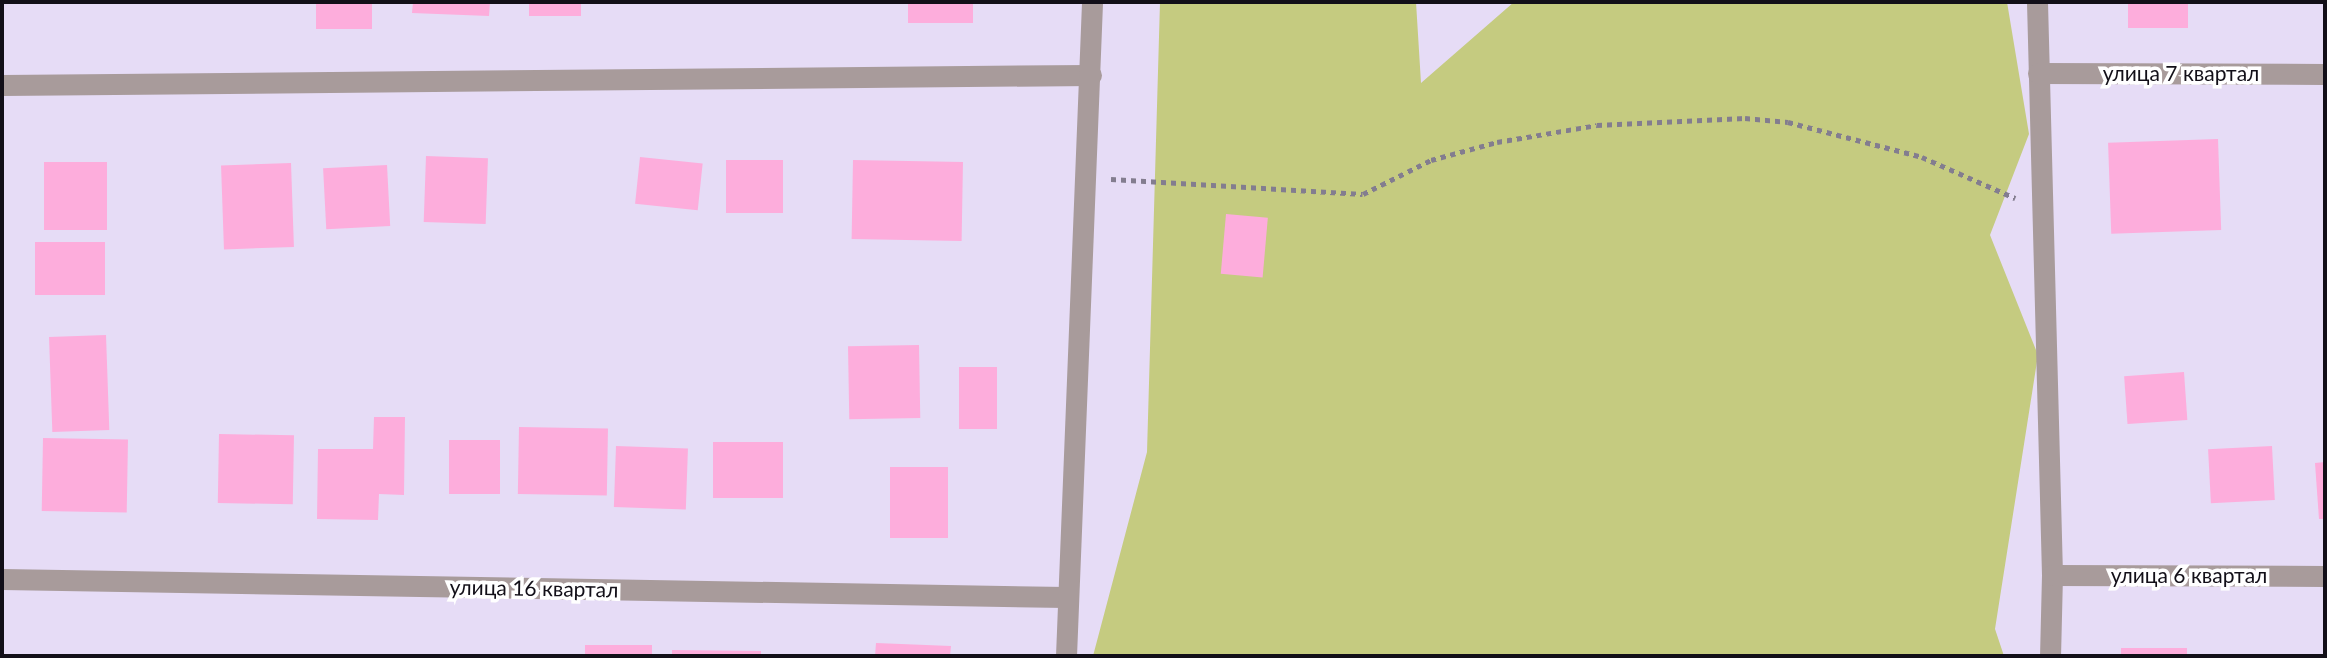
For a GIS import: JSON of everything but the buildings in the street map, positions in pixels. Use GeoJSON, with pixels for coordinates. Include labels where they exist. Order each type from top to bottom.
{"type":"FeatureCollection","features":[{"type":"Feature","properties":{"kind":"street"},"geometry":{"type":"LineString","coordinates":[[1066,656],[1066,597],[1091,75],[1092,2]]}},
{"type":"Feature","properties":{"kind":"street"},"geometry":{"type":"LineString","coordinates":[[2037,2],[2052,575],[2050,656]]}},
{"type":"Feature","properties":{"kind":"street","name":"улица 7 квартал"},"geometry":{"type":"LineString","coordinates":[[2038,73],[2325,74]]}},
{"type":"Feature","properties":{"kind":"street"},"geometry":{"type":"LineString","coordinates":[[2,85],[1091,75]]}},
{"type":"Feature","properties":{"kind":"street","name":"улица 6 квартал"},"geometry":{"type":"LineString","coordinates":[[2052,575],[2325,576]]}},
{"type":"Feature","properties":{"kind":"street","name":"улица 16 квартал"},"geometry":{"type":"LineString","coordinates":[[2,579],[1066,597]]}},
{"type":"Feature","properties":{"kind":"path"},"geometry":{"type":"LineString","coordinates":[[1086,178],[1363,194],[1431,160],[1497,142],[1597,125],[1745,118],[1788,122],[1923,157],[2042,209]]}},
{"type":"Feature","properties":{"kind":"green space"},"geometry":{"type":"Polygon","coordinates":[[[1160,2],[1416,2],[1421,83],[1514,2],[2007,2],[2029,134],[1990,235],[2038,355],[1995,629],[2004,656],[1093,656],[1147,452],[1160,2]]]}}]}
